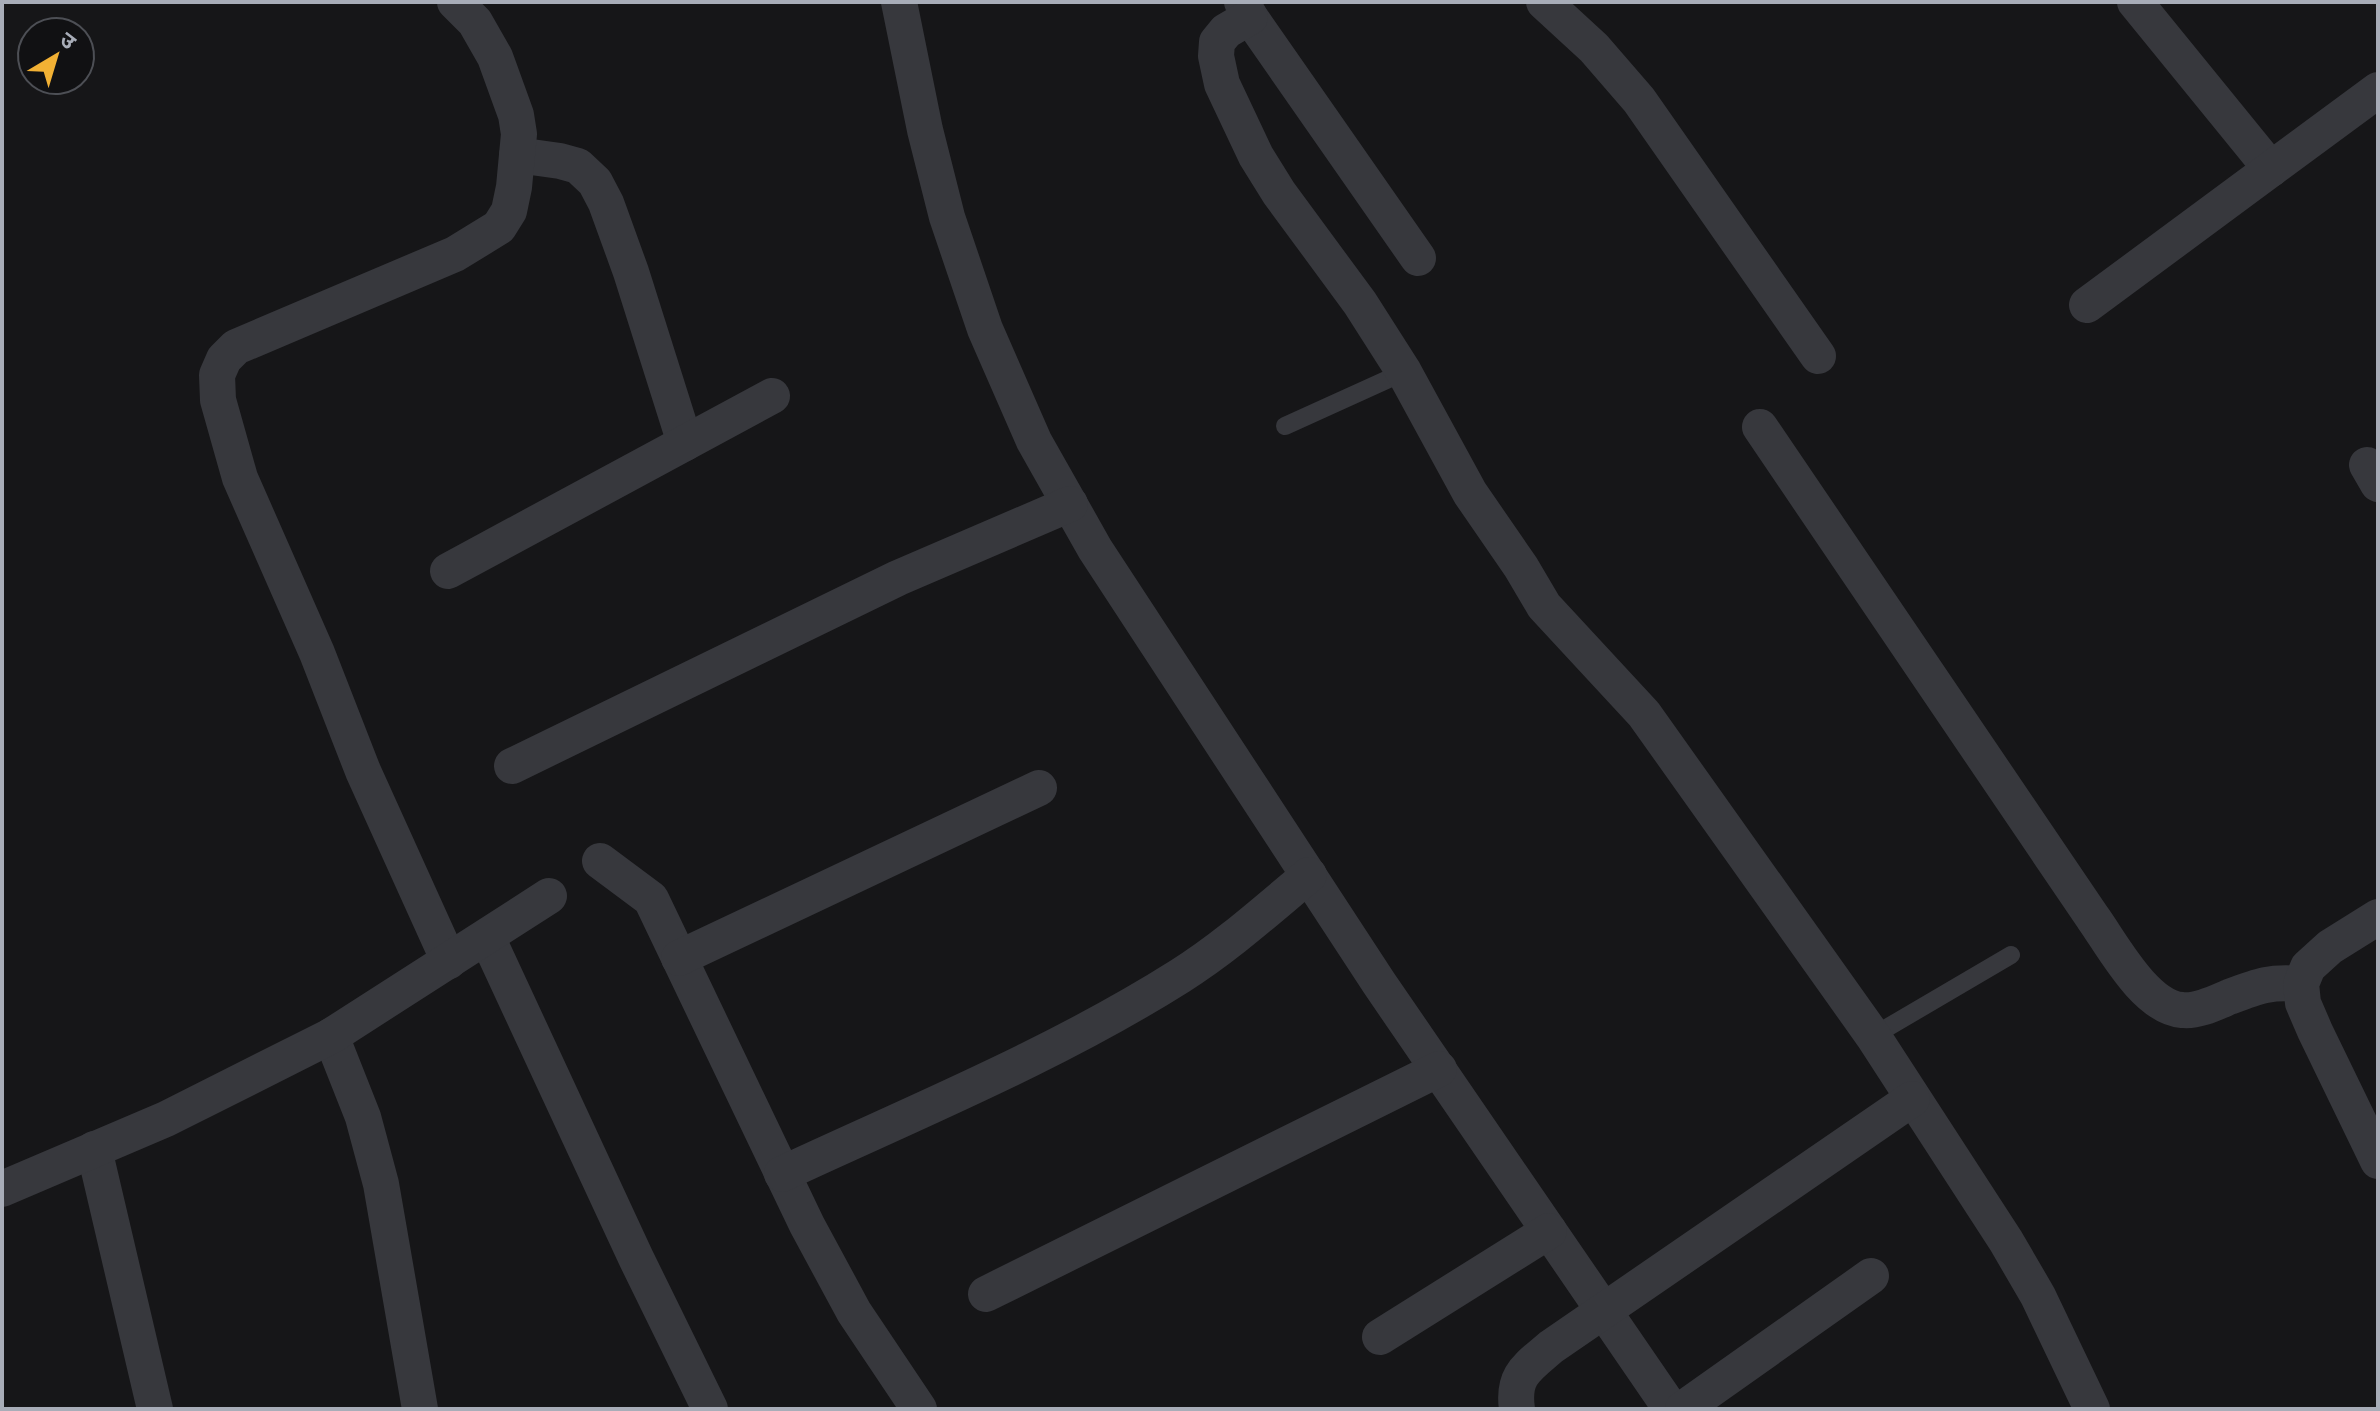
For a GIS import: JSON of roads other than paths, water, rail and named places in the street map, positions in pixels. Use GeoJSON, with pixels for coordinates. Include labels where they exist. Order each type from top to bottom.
{"type":"FeatureCollection","features":[{"type":"Feature","properties":{"kind":"street"},"geometry":{"type":"LineString","coordinates":[[899,2],[925,130],[947,217],[991,343],[1034,441],[1095,549],[1309,875],[1671,1409]]}},
{"type":"Feature","properties":{"kind":"street"},"geometry":{"type":"LineString","coordinates":[[1544,2],[1618,72],[1818,356]]}},
{"type":"Feature","properties":{"kind":"street"},"geometry":{"type":"LineString","coordinates":[[2135,2],[2271,169]]}},
{"type":"Feature","properties":{"kind":"street"},"geometry":{"type":"LineString","coordinates":[[449,961],[363,771],[317,653],[240,478],[218,400],[217,375],[224,359],[236,347],[455,254],[499,227],[509,211],[519,134],[516,115],[475,9]]}},
{"type":"Feature","properties":{"kind":"street"},"geometry":{"type":"LineString","coordinates":[[1418,258],[1246,10],[1217,42],[1216,56],[1222,84],[1240,126],[1279,193],[1360,303],[1404,372],[1470,493],[1544,606],[1644,714],[1873,1036],[2006,1241],[2038,1296],[2092,1409]]}},
{"type":"Feature","properties":{"kind":"street"},"geometry":{"type":"LineString","coordinates":[[2087,305],[2378,90]]}},
{"type":"Feature","properties":{"kind":"street"},"geometry":{"type":"LineString","coordinates":[[517,155],[578,166],[595,182],[606,203],[631,272],[685,443]]}},
{"type":"Feature","properties":{"kind":"street"},"geometry":{"type":"LineString","coordinates":[[448,571],[772,396]]}},
{"type":"Feature","properties":{"kind":"street"},"geometry":{"type":"LineString","coordinates":[[1760,427],[2093,918],[2147,992],[2165,1005],[2181,1011],[2198,1009],[2260,984],[2301,984]]}},
{"type":"Feature","properties":{"kind":"street"},"geometry":{"type":"LineString","coordinates":[[512,766],[898,578],[1070,504]]}},
{"type":"Feature","properties":{"kind":"street"},"geometry":{"type":"LineString","coordinates":[[679,958],[1039,788]]}},
{"type":"Feature","properties":{"kind":"street"},"geometry":{"type":"LineString","coordinates":[[600,861],[651,899],[807,1225],[854,1312],[919,1409]]}},
{"type":"Feature","properties":{"kind":"street"},"geometry":{"type":"LineString","coordinates":[[782,1174],[995,1074],[1118,1012],[1224,946],[1309,875]]}},
{"type":"Feature","properties":{"kind":"street"},"geometry":{"type":"LineString","coordinates":[[2,1189],[178,1113],[331,1036],[549,896]]}},
{"type":"Feature","properties":{"kind":"street"},"geometry":{"type":"LineString","coordinates":[[2377,1158],[2315,1031],[2303,1003],[2301,984],[2308,967],[2330,947],[2378,917]]}},
{"type":"Feature","properties":{"kind":"street"},"geometry":{"type":"LineString","coordinates":[[487,937],[636,1258],[710,1409]]}},
{"type":"Feature","properties":{"kind":"street"},"geometry":{"type":"LineString","coordinates":[[331,1036],[363,1117],[381,1184],[420,1409]]}},
{"type":"Feature","properties":{"kind":"street"},"geometry":{"type":"LineString","coordinates":[[986,1294],[1439,1069]]}},
{"type":"Feature","properties":{"kind":"street"},"geometry":{"type":"LineString","coordinates":[[1517,1409],[1514,1390],[1524,1370],[1603,1310],[1912,1099]]}},
{"type":"Feature","properties":{"kind":"street"},"geometry":{"type":"LineString","coordinates":[[94,1149],[155,1409]]}},
{"type":"Feature","properties":{"kind":"street"},"geometry":{"type":"LineString","coordinates":[[1380,1337],[1549,1231]]}},
{"type":"Feature","properties":{"kind":"street"},"geometry":{"type":"LineString","coordinates":[[1683,1409],[1871,1276]]}},
{"type":"Feature","properties":{"kind":"lane"},"geometry":{"type":"LineString","coordinates":[[1285,426],[1404,372]]}},
{"type":"Feature","properties":{"kind":"lane"},"geometry":{"type":"LineString","coordinates":[[1873,1036],[2011,955]]}}]}
